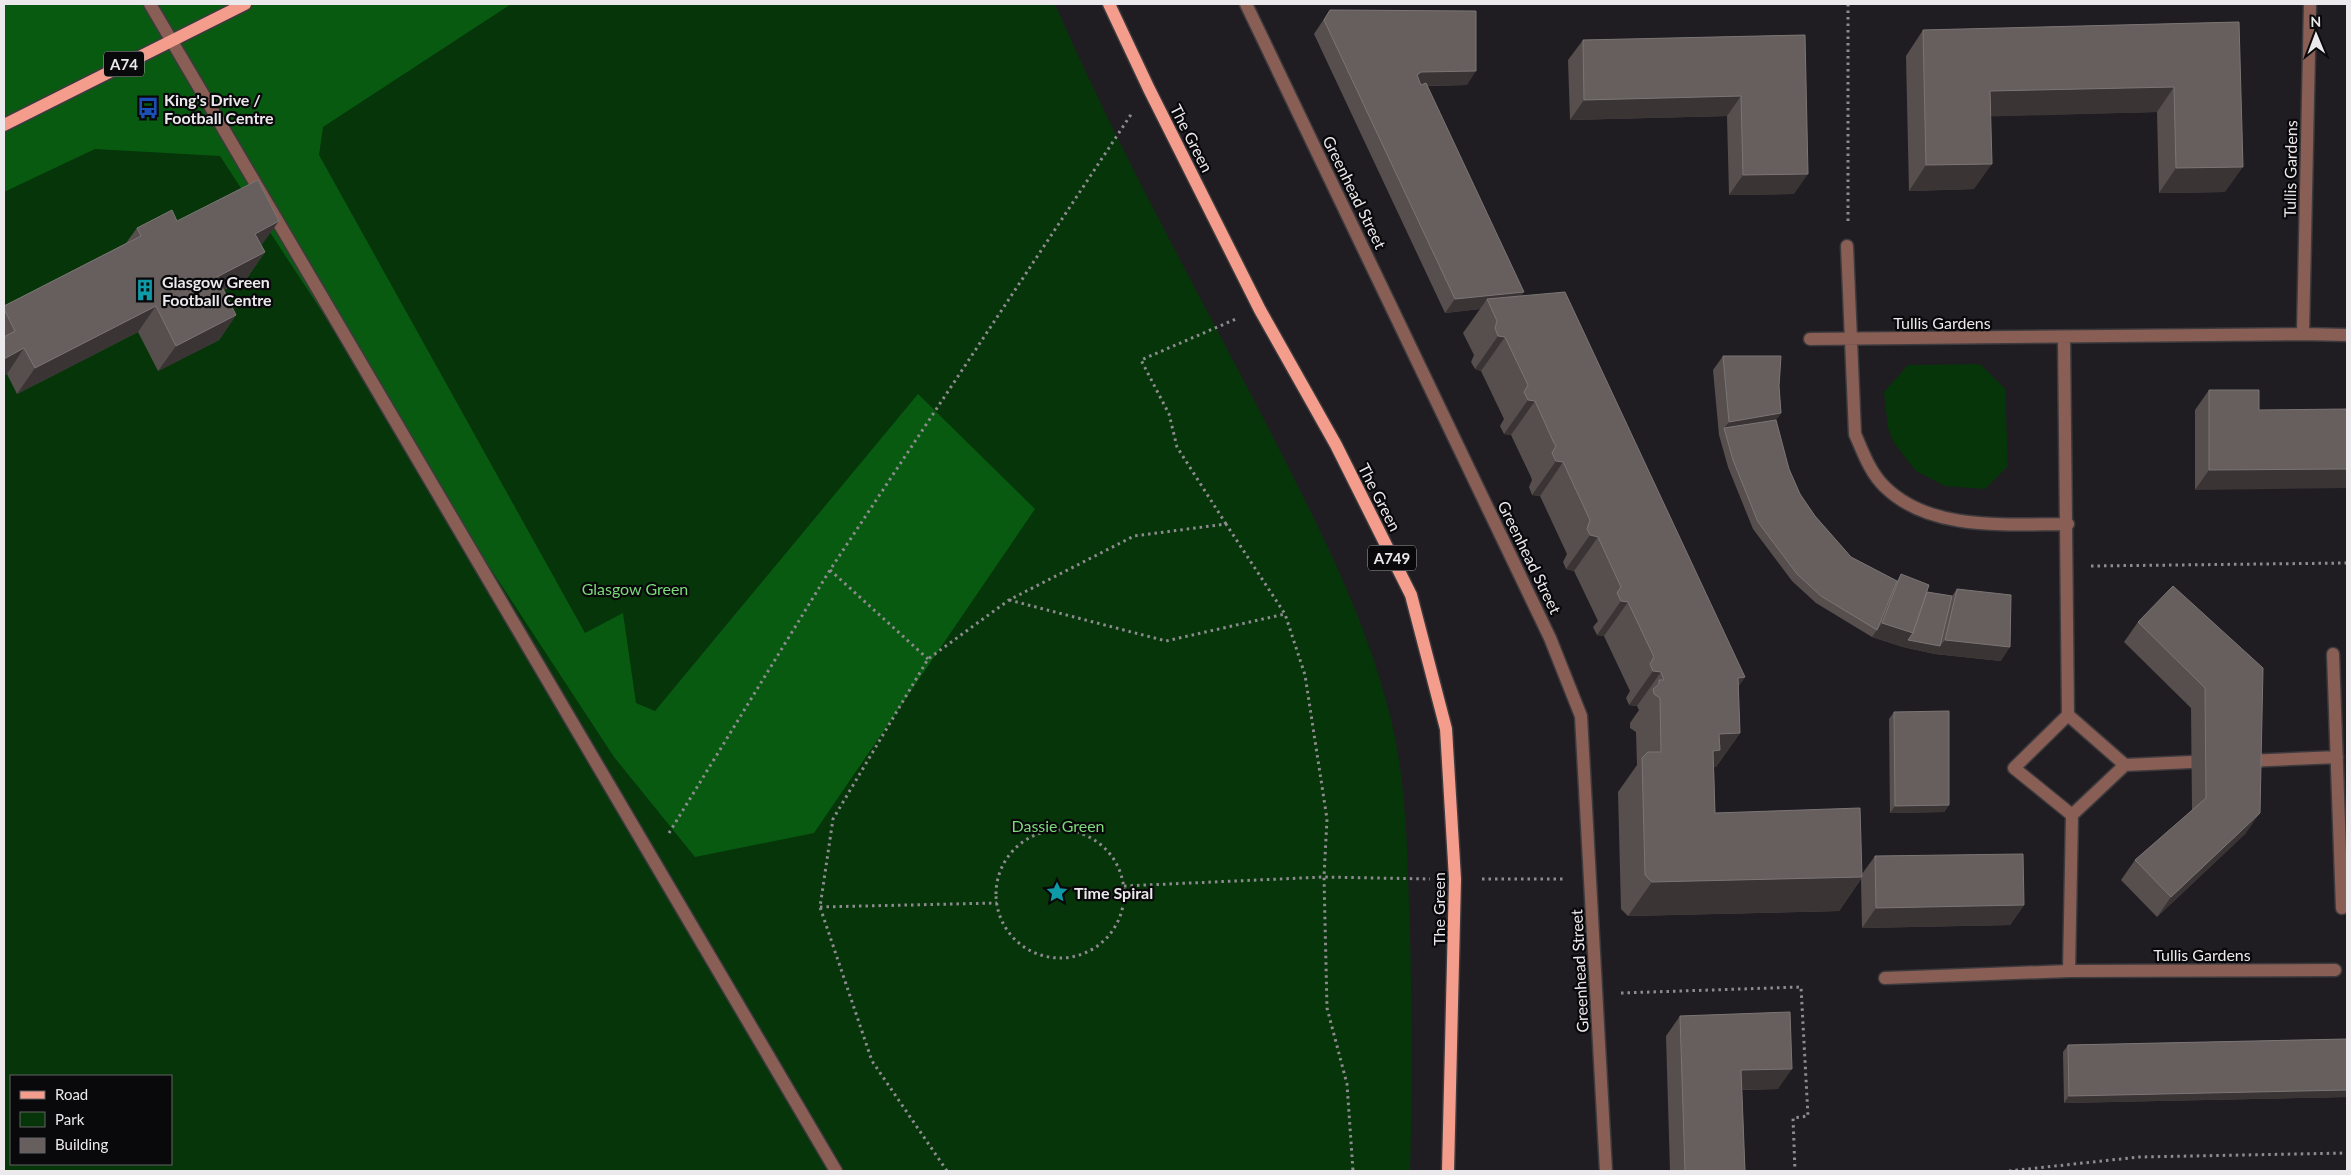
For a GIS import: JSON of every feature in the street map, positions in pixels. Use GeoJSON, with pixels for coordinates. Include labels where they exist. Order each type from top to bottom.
{"type":"FeatureCollection","features":[{"type":"Feature","properties":{"kind":"main road","name":"A74"},"geometry":{"type":"LineString","coordinates":[[4,125],[245,4]]}},
{"type":"Feature","properties":{"kind":"main road","name":"The Green"},"geometry":{"type":"LineString","coordinates":[[1109,4],[1149,89],[1260,310],[1336,445],[1411,595],[1446,729],[1456,880],[1448,1171]]}},
{"type":"Feature","properties":{"kind":"street"},"geometry":{"type":"LineString","coordinates":[[150,4],[387,411],[836,1171]]}},
{"type":"Feature","properties":{"kind":"street","name":"Greenhead Street"},"geometry":{"type":"LineString","coordinates":[[1246,4],[1550,638],[1581,716],[1606,1171]]}},
{"type":"Feature","properties":{"kind":"street","name":"Tullis Gardens"},"geometry":{"type":"LineString","coordinates":[[2304,334],[2310,4]]}},
{"type":"Feature","properties":{"kind":"street"},"geometry":{"type":"LineString","coordinates":[[1847,246],[1855,434],[1866,460],[1883,486],[1907,506],[1971,524],[2068,524]]}},
{"type":"Feature","properties":{"kind":"street","name":"Tullis Gardens"},"geometry":{"type":"LineString","coordinates":[[1810,339],[2347,335]]}},
{"type":"Feature","properties":{"kind":"street"},"geometry":{"type":"LineString","coordinates":[[2064,338],[2068,524],[2068,715],[2014,768],[2072,815]]}},
{"type":"Feature","properties":{"kind":"street"},"geometry":{"type":"LineString","coordinates":[[2333,654],[2342,908]]}},
{"type":"Feature","properties":{"kind":"street"},"geometry":{"type":"LineString","coordinates":[[2068,715],[2125,765]]}},
{"type":"Feature","properties":{"kind":"street"},"geometry":{"type":"LineString","coordinates":[[2247,761],[2337,757]]}},
{"type":"Feature","properties":{"kind":"street"},"geometry":{"type":"LineString","coordinates":[[2069,971],[2072,815],[2125,765],[2191,762]]}},
{"type":"Feature","properties":{"kind":"street","name":"Tullis Gardens"},"geometry":{"type":"LineString","coordinates":[[1885,978],[2069,971],[2335,970]]}},
{"type":"Feature","properties":{"kind":"path"},"geometry":{"type":"LineString","coordinates":[[1847,246],[1850,201],[1848,4]]}},
{"type":"Feature","properties":{"kind":"path"},"geometry":{"type":"LineString","coordinates":[[653,859],[830,570],[1149,89]]}},
{"type":"Feature","properties":{"kind":"path"},"geometry":{"type":"LineString","coordinates":[[1260,310],[1141,360],[1169,414],[1177,447],[1285,614],[1305,675],[1328,819],[1324,877],[1327,1008],[1347,1084],[1354,1171]]}},
{"type":"Feature","properties":{"kind":"path"},"geometry":{"type":"LineString","coordinates":[[947,1171],[872,1061],[820,907],[833,819],[928,659],[1009,600],[1134,536],[1226,524]]}},
{"type":"Feature","properties":{"kind":"path"},"geometry":{"type":"LineString","coordinates":[[2068,566],[2347,562]]}},
{"type":"Feature","properties":{"kind":"path"},"geometry":{"type":"LineString","coordinates":[[830,570],[928,659]]}},
{"type":"Feature","properties":{"kind":"path"},"geometry":{"type":"LineString","coordinates":[[1009,600],[1166,641],[1285,614]]}},
{"type":"Feature","properties":{"kind":"path"},"geometry":{"type":"LineString","coordinates":[[1052,830],[1066,830],[1086,835],[1103,846],[1116,862],[1124,886],[1119,920],[1100,945],[1069,958],[1043,957],[1020,946],[1000,921],[995,886],[1012,850],[1033,835],[1052,830]]}},
{"type":"Feature","properties":{"kind":"path"},"geometry":{"type":"LineString","coordinates":[[1124,886],[1324,877],[1456,880],[1590,878]]}},
{"type":"Feature","properties":{"kind":"path"},"geometry":{"type":"LineString","coordinates":[[820,907],[997,903]]}},
{"type":"Feature","properties":{"kind":"path"},"geometry":{"type":"LineString","coordinates":[[1596,993],[1801,987],[1808,1116],[1793,1118],[1795,1171]]}},
{"type":"Feature","properties":{"kind":"path"},"geometry":{"type":"LineString","coordinates":[[2010,1171],[2139,1157],[2347,1153]]}},
{"type":"Feature","properties":{"kind":"green space","name":"Glasgow Green"},"geometry":{"type":"Polygon","coordinates":[[[4,4],[1055,4],[1131,165],[1319,529],[1364,632],[1387,704],[1398,753],[1406,827],[1411,1003],[1412,1104],[1410,1171],[4,1171],[4,4]]]}},
{"type":"Feature","properties":{"kind":"green space"},"geometry":{"type":"Polygon","coordinates":[[[4,4],[511,4],[323,127],[319,155],[585,633],[623,613],[636,703],[655,711],[918,394],[1035,509],[814,833],[695,857],[614,757],[220,156],[95,149],[4,192],[4,4]]]}},
{"type":"Feature","properties":{"kind":"green space"},"geometry":{"type":"Polygon","coordinates":[[[1980,364],[2005,389],[2008,466],[1985,489],[1945,486],[1916,471],[1894,443],[1888,428],[1884,392],[1908,365],[1980,364]]]}},
{"type":"Feature","properties":{"kind":"building"},"geometry":{"type":"Polygon","coordinates":[[[1330,10],[1476,11],[1476,71],[1421,72],[1417,75],[1421,85],[1426,83],[1524,292],[1455,299],[1324,20],[1330,10]]]}},
{"type":"Feature","properties":{"kind":"building"},"geometry":{"type":"Polygon","coordinates":[[[2239,22],[2243,167],[2176,168],[2174,87],[1990,91],[1992,164],[1926,165],[1923,30],[2239,22]]]}},
{"type":"Feature","properties":{"kind":"building"},"geometry":{"type":"Polygon","coordinates":[[[1805,35],[1808,174],[1743,175],[1741,96],[1584,100],[1583,40],[1805,35]]]}},
{"type":"Feature","properties":{"kind":"building","name":"Glasgow Green Football Centre"},"geometry":{"type":"Polygon","coordinates":[[[258,180],[279,221],[255,234],[265,252],[217,277],[236,315],[176,346],[156,306],[35,368],[24,348],[4,359],[4,337],[15,331],[4,306],[141,236],[137,228],[172,210],[177,221],[258,180]]]}},
{"type":"Feature","properties":{"kind":"building"},"geometry":{"type":"Polygon","coordinates":[[[1565,292],[1745,677],[1738,678],[1740,733],[1719,734],[1720,750],[1713,751],[1715,813],[1860,808],[1862,877],[1652,882],[1645,875],[1642,758],[1648,752],[1661,752],[1660,698],[1654,694],[1653,689],[1659,684],[1659,680],[1664,680],[1661,672],[1653,671],[1650,664],[1654,657],[1628,602],[1621,601],[1617,593],[1621,587],[1598,537],[1590,535],[1587,529],[1590,520],[1563,462],[1556,461],[1552,453],[1556,446],[1535,401],[1528,400],[1524,392],[1528,385],[1505,337],[1498,336],[1495,328],[1497,321],[1487,299],[1565,292]]]}},
{"type":"Feature","properties":{"kind":"building"},"geometry":{"type":"Polygon","coordinates":[[[1723,356],[1781,356],[1779,386],[1781,413],[1729,422],[1723,356]]]}},
{"type":"Feature","properties":{"kind":"building"},"geometry":{"type":"Polygon","coordinates":[[[2209,390],[2259,390],[2259,410],[2347,409],[2347,469],[2209,470],[2209,390]]]}},
{"type":"Feature","properties":{"kind":"building"},"geometry":{"type":"Polygon","coordinates":[[[1776,420],[1789,469],[1800,494],[1815,516],[1851,557],[1897,581],[1877,630],[1821,596],[1797,574],[1758,522],[1733,460],[1724,428],[1776,420]]]}},
{"type":"Feature","properties":{"kind":"building"},"geometry":{"type":"Polygon","coordinates":[[[1901,574],[1929,585],[1913,633],[1882,623],[1901,574]]]}},
{"type":"Feature","properties":{"kind":"building"},"geometry":{"type":"Polygon","coordinates":[[[2173,586],[2263,668],[2260,813],[2171,897],[2135,860],[2206,798],[2205,688],[2138,622],[2173,586]]]}},
{"type":"Feature","properties":{"kind":"building"},"geometry":{"type":"Polygon","coordinates":[[[1957,589],[2011,595],[2010,647],[1945,640],[1957,589]]]}},
{"type":"Feature","properties":{"kind":"building"},"geometry":{"type":"Polygon","coordinates":[[[1927,592],[1952,596],[1940,646],[1908,640],[1913,633],[1927,592]]]}},
{"type":"Feature","properties":{"kind":"building"},"geometry":{"type":"Polygon","coordinates":[[[1949,711],[1949,805],[1895,806],[1894,712],[1949,711]]]}},
{"type":"Feature","properties":{"kind":"building"},"geometry":{"type":"Polygon","coordinates":[[[2023,854],[2024,905],[1876,908],[1875,856],[2023,854]]]}},
{"type":"Feature","properties":{"kind":"building"},"geometry":{"type":"Polygon","coordinates":[[[1790,1012],[1792,1069],[1741,1070],[1745,1171],[1685,1171],[1680,1016],[1790,1012]]]}},
{"type":"Feature","properties":{"kind":"building"},"geometry":{"type":"Polygon","coordinates":[[[2347,1039],[2347,1090],[2069,1096],[2068,1045],[2347,1039]]]}},
{"type":"Feature","properties":{"kind":"place","name":"King's Drive / Football Centre"},"geometry":{"type":"Point","coordinates":[148,108]}},
{"type":"Feature","properties":{"kind":"place","name":"Glasgow Green Football Centre"},"geometry":{"type":"Point","coordinates":[145,290]}},
{"type":"Feature","properties":{"kind":"place","name":"Time Spiral"},"geometry":{"type":"Point","coordinates":[1057,892]}},
{"type":"Feature","properties":{"kind":"park label","name":"Dassie Green"},"geometry":{"type":"Point","coordinates":[1058,825]}}]}
